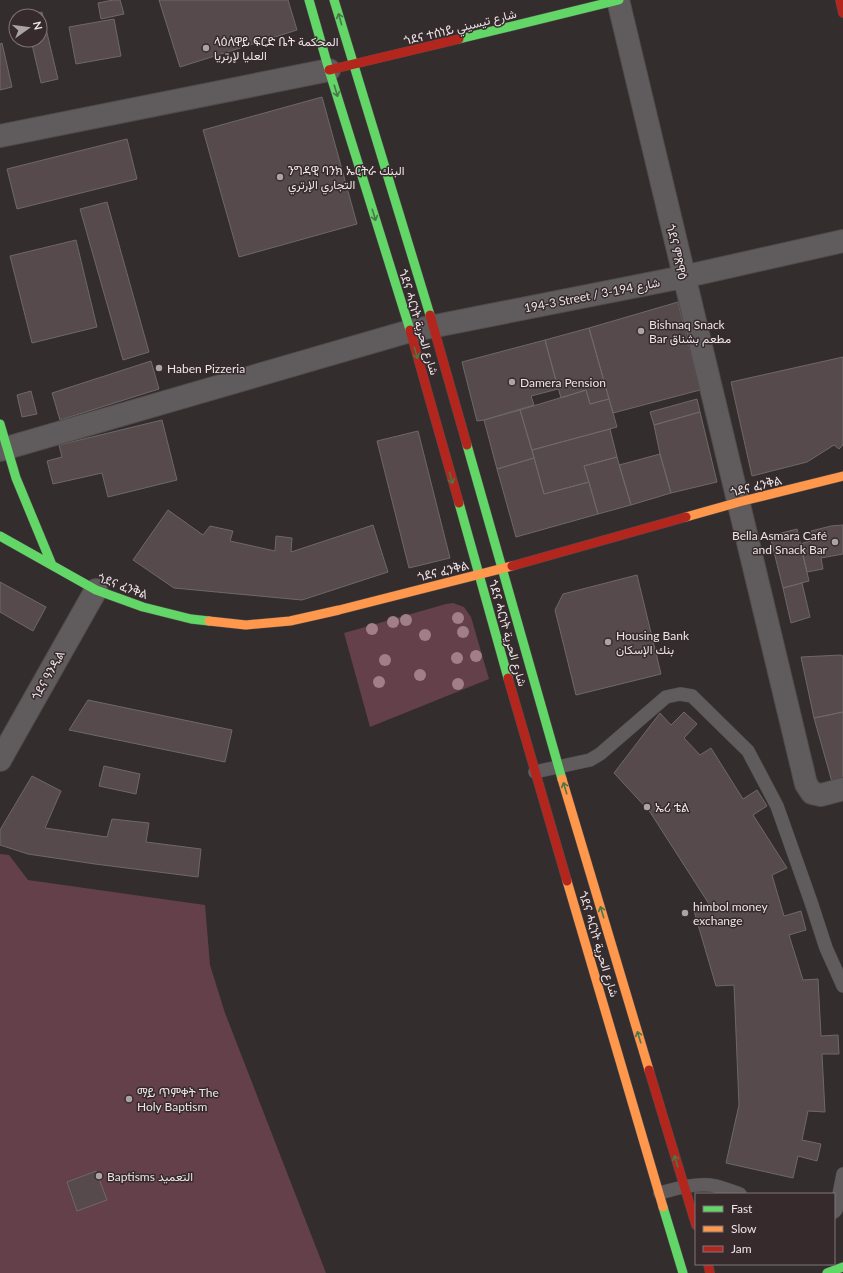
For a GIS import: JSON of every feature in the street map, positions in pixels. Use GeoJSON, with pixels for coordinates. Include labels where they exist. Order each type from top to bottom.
{"type":"FeatureCollection","features":[{"type":"Feature","properties":{"kind":"main road","name":"ጎደና ሓርነት شارع الحرية"},"geometry":{"type":"LineString","coordinates":[[309,0],[329,70],[410,331],[535,772],[683,1273]]}},
{"type":"Feature","properties":{"kind":"main road","name":"ጎደና ሓርነት شارع الحرية"},"geometry":{"type":"LineString","coordinates":[[334,0],[434,326],[558,767],[695,1222]]}},
{"type":"Feature","properties":{"kind":"main road","name":"ጎደና ተሰነይ شارع تيسيني"},"geometry":{"type":"LineString","coordinates":[[329,70],[353,66],[618,0]]}},
{"type":"Feature","properties":{"kind":"main road"},"geometry":{"type":"LineString","coordinates":[[840,0],[843,13]]}},
{"type":"Feature","properties":{"kind":"main road"},"geometry":{"type":"LineString","coordinates":[[0,424],[3,449],[52,565]]}},
{"type":"Feature","properties":{"kind":"main road","name":"ጎደና ፈንቅል"},"geometry":{"type":"LineString","coordinates":[[0,536],[96,590],[143,607],[191,619],[246,625],[290,621],[478,575],[739,502],[843,476]]}},
{"type":"Feature","properties":{"kind":"main road"},"geometry":{"type":"LineString","coordinates":[[827,1273],[843,1267]]}},
{"type":"Feature","properties":{"kind":"street","name":"ጎደና ምጽዋዕ"},"geometry":{"type":"LineString","coordinates":[[618,0],[683,277],[739,502],[806,784],[812,793],[821,795],[843,789]]}},
{"type":"Feature","properties":{"kind":"street"},"geometry":{"type":"LineString","coordinates":[[0,136],[329,70]]}},
{"type":"Feature","properties":{"kind":"street","name":"194-3 Street / شارع 194-3"},"geometry":{"type":"LineString","coordinates":[[3,449],[410,331],[683,277],[843,241]]}},
{"type":"Feature","properties":{"kind":"street","name":"ጎደና ዓንዲል"},"geometry":{"type":"LineString","coordinates":[[0,760],[96,590]]}},
{"type":"Feature","properties":{"kind":"lane"},"geometry":{"type":"LineString","coordinates":[[535,772],[590,760],[600,754],[666,697],[680,694],[692,696],[748,751],[777,806],[812,902],[826,948],[843,986]]}},
{"type":"Feature","properties":{"kind":"lane"},"geometry":{"type":"LineString","coordinates":[[835,1211],[843,1174]]}},
{"type":"Feature","properties":{"kind":"lane"},"geometry":{"type":"LineString","coordinates":[[660,1193],[684,1186],[715,1186],[737,1193]]}},
{"type":"Feature","properties":{"kind":"shaded area"},"geometry":{"type":"Polygon","coordinates":[[[453,603],[464,607],[471,617],[489,679],[370,727],[344,633],[453,603]]]}},
{"type":"Feature","properties":{"kind":"shaded area","name":"ማይ ጥምቀት The Holy Baptism"},"geometry":{"type":"Polygon","coordinates":[[[0,854],[9,855],[28,880],[205,905],[210,965],[225,1013],[326,1273],[0,1273],[0,854]]]}},
{"type":"Feature","properties":{"kind":"building"},"geometry":{"type":"Polygon","coordinates":[[[120,0],[124,14],[101,19],[98,3],[120,0]]]}},
{"type":"Feature","properties":{"kind":"building","name":"ላዕለዋይ ፍርድ ቤት المحكمة العليا لإرتريا"},"geometry":{"type":"Polygon","coordinates":[[[159,0],[288,0],[297,30],[180,67],[159,0]]]}},
{"type":"Feature","properties":{"kind":"building"},"geometry":{"type":"Polygon","coordinates":[[[114,19],[121,56],[76,64],[69,27],[114,19]]]}},
{"type":"Feature","properties":{"kind":"building"},"geometry":{"type":"Polygon","coordinates":[[[48,37],[58,79],[41,83],[33,48],[48,48],[48,37]]]}},
{"type":"Feature","properties":{"kind":"building"},"geometry":{"type":"Polygon","coordinates":[[[2,43],[12,87],[0,90],[0,44],[2,43]]]}},
{"type":"Feature","properties":{"kind":"building","name":"ንግዳዊ ባንክ ኤርትራ البنك التجاري الإرتري"},"geometry":{"type":"Polygon","coordinates":[[[322,97],[357,224],[239,257],[203,130],[322,97]]]}},
{"type":"Feature","properties":{"kind":"building"},"geometry":{"type":"Polygon","coordinates":[[[127,139],[137,179],[17,209],[7,169],[127,139]]]}},
{"type":"Feature","properties":{"kind":"building"},"geometry":{"type":"Polygon","coordinates":[[[107,202],[149,352],[123,360],[80,209],[107,202]]]}},
{"type":"Feature","properties":{"kind":"building"},"geometry":{"type":"Polygon","coordinates":[[[76,240],[97,327],[32,343],[10,256],[76,240]]]}},
{"type":"Feature","properties":{"kind":"building"},"geometry":{"type":"Polygon","coordinates":[[[678,302],[700,390],[613,413],[589,328],[678,302]]]}},
{"type":"Feature","properties":{"kind":"building"},"geometry":{"type":"Polygon","coordinates":[[[589,328],[609,399],[590,404],[586,390],[561,398],[545,340],[589,328]]]}},
{"type":"Feature","properties":{"kind":"building"},"geometry":{"type":"Polygon","coordinates":[[[545,340],[558,389],[531,396],[534,405],[477,421],[462,362],[545,340]]]}},
{"type":"Feature","properties":{"kind":"building"},"geometry":{"type":"Polygon","coordinates":[[[843,357],[843,445],[839,449],[834,445],[807,462],[752,476],[731,382],[843,357]]]}},
{"type":"Feature","properties":{"kind":"building"},"geometry":{"type":"Polygon","coordinates":[[[151,361],[159,389],[60,420],[52,393],[151,361]]]}},
{"type":"Feature","properties":{"kind":"building"},"geometry":{"type":"Polygon","coordinates":[[[586,390],[590,404],[609,399],[617,427],[532,450],[520,410],[586,390]]]}},
{"type":"Feature","properties":{"kind":"building"},"geometry":{"type":"Polygon","coordinates":[[[31,391],[37,414],[22,417],[17,395],[31,391]]]}},
{"type":"Feature","properties":{"kind":"building"},"geometry":{"type":"Polygon","coordinates":[[[697,399],[700,412],[654,425],[650,412],[697,399]]]}},
{"type":"Feature","properties":{"kind":"building"},"geometry":{"type":"Polygon","coordinates":[[[520,410],[534,458],[497,469],[484,420],[520,410]]]}},
{"type":"Feature","properties":{"kind":"building"},"geometry":{"type":"Polygon","coordinates":[[[700,412],[717,482],[671,493],[660,454],[654,425],[700,412]]]}},
{"type":"Feature","properties":{"kind":"building"},"geometry":{"type":"Polygon","coordinates":[[[162,420],[177,480],[108,497],[102,473],[53,484],[47,461],[62,457],[59,445],[162,420]]]}},
{"type":"Feature","properties":{"kind":"building"},"geometry":{"type":"Polygon","coordinates":[[[610,429],[617,457],[584,466],[589,482],[544,494],[532,450],[610,429]]]}},
{"type":"Feature","properties":{"kind":"building"},"geometry":{"type":"Polygon","coordinates":[[[418,431],[450,558],[409,568],[377,441],[418,431]]]}},
{"type":"Feature","properties":{"kind":"building"},"geometry":{"type":"Polygon","coordinates":[[[660,454],[671,493],[631,505],[619,465],[660,454]]]}},
{"type":"Feature","properties":{"kind":"building"},"geometry":{"type":"Polygon","coordinates":[[[617,457],[631,505],[598,514],[584,466],[617,457]]]}},
{"type":"Feature","properties":{"kind":"building"},"geometry":{"type":"Polygon","coordinates":[[[534,458],[544,494],[589,482],[598,514],[516,537],[497,469],[534,458]]]}},
{"type":"Feature","properties":{"kind":"building"},"geometry":{"type":"Polygon","coordinates":[[[168,510],[203,535],[210,526],[233,531],[230,541],[275,551],[276,536],[292,538],[291,552],[373,525],[388,572],[302,600],[174,588],[133,560],[168,510]]]}},
{"type":"Feature","properties":{"kind":"building"},"geometry":{"type":"Polygon","coordinates":[[[843,525],[843,554],[821,558],[823,569],[807,572],[800,544],[813,540],[811,531],[831,526],[843,525]]]}},
{"type":"Feature","properties":{"kind":"building"},"geometry":{"type":"Polygon","coordinates":[[[797,529],[809,581],[783,588],[770,536],[797,529]]]}},
{"type":"Feature","properties":{"kind":"building","name":"Housing Bank بنك الإسكان"},"geometry":{"type":"Polygon","coordinates":[[[637,575],[661,674],[576,695],[555,610],[563,594],[637,575]]]}},
{"type":"Feature","properties":{"kind":"building"},"geometry":{"type":"Polygon","coordinates":[[[0,582],[46,607],[33,631],[0,612],[0,582]]]}},
{"type":"Feature","properties":{"kind":"building"},"geometry":{"type":"Polygon","coordinates":[[[802,583],[810,617],[791,623],[783,588],[802,583]]]}},
{"type":"Feature","properties":{"kind":"building"},"geometry":{"type":"Polygon","coordinates":[[[843,656],[843,712],[814,718],[801,657],[843,656]]]}},
{"type":"Feature","properties":{"kind":"building"},"geometry":{"type":"Polygon","coordinates":[[[88,700],[232,730],[225,762],[69,730],[88,700]]]}},
{"type":"Feature","properties":{"kind":"building"},"geometry":{"type":"Polygon","coordinates":[[[684,712],[697,724],[684,738],[700,755],[711,748],[743,799],[757,790],[767,806],[753,815],[787,868],[772,875],[784,916],[801,911],[806,930],[789,935],[803,980],[818,979],[821,1036],[838,1035],[839,1054],[822,1054],[825,1112],[808,1111],[802,1140],[821,1144],[817,1161],[798,1156],[793,1178],[726,1163],[739,1105],[734,985],[716,986],[694,911],[709,904],[650,812],[614,773],[660,713],[671,725],[684,712]]]}},
{"type":"Feature","properties":{"kind":"building"},"geometry":{"type":"Polygon","coordinates":[[[843,712],[843,778],[832,782],[814,718],[843,712]]]}},
{"type":"Feature","properties":{"kind":"building"},"geometry":{"type":"Polygon","coordinates":[[[104,766],[140,774],[136,794],[99,786],[104,766]]]}},
{"type":"Feature","properties":{"kind":"building"},"geometry":{"type":"Polygon","coordinates":[[[32,776],[61,791],[45,828],[107,837],[112,819],[149,823],[146,842],[201,849],[198,877],[28,854],[0,845],[0,830],[32,776]]]}},
{"type":"Feature","properties":{"kind":"building"},"geometry":{"type":"Polygon","coordinates":[[[96,1171],[107,1200],[77,1211],[67,1182],[96,1171]]]}},
{"type":"Feature","properties":{"kind":"traffic: fast"},"geometry":{"type":"LineString","coordinates":[[309,0],[329,70],[410,330]]}},
{"type":"Feature","properties":{"kind":"traffic: fast"},"geometry":{"type":"LineString","coordinates":[[334,0],[430,315]]}},
{"type":"Feature","properties":{"kind":"traffic: fast"},"geometry":{"type":"LineString","coordinates":[[459,39],[619,0]]}},
{"type":"Feature","properties":{"kind":"traffic: fast"},"geometry":{"type":"LineString","coordinates":[[0,424],[16,478],[52,565]]}},
{"type":"Feature","properties":{"kind":"traffic: fast"},"geometry":{"type":"LineString","coordinates":[[467,445],[562,779]]}},
{"type":"Feature","properties":{"kind":"traffic: fast"},"geometry":{"type":"LineString","coordinates":[[459,503],[508,678]]}},
{"type":"Feature","properties":{"kind":"traffic: fast"},"geometry":{"type":"LineString","coordinates":[[0,536],[96,590],[143,607],[191,619],[209,621]]}},
{"type":"Feature","properties":{"kind":"traffic: fast"},"geometry":{"type":"LineString","coordinates":[[663,1207],[683,1273]]}},
{"type":"Feature","properties":{"kind":"traffic: fast"},"geometry":{"type":"LineString","coordinates":[[827,1273],[843,1267]]}},
{"type":"Feature","properties":{"kind":"traffic: slow"},"geometry":{"type":"LineString","coordinates":[[686,517],[843,476]]}},
{"type":"Feature","properties":{"kind":"traffic: slow"},"geometry":{"type":"LineString","coordinates":[[209,621],[246,625],[290,621],[512,566]]}},
{"type":"Feature","properties":{"kind":"traffic: slow"},"geometry":{"type":"LineString","coordinates":[[562,779],[649,1070]]}},
{"type":"Feature","properties":{"kind":"traffic: slow"},"geometry":{"type":"LineString","coordinates":[[567,881],[663,1207]]}},
{"type":"Feature","properties":{"kind":"traffic: jam"},"geometry":{"type":"LineString","coordinates":[[840,0],[843,13]]}},
{"type":"Feature","properties":{"kind":"traffic: jam"},"geometry":{"type":"LineString","coordinates":[[329,70],[459,39]]}},
{"type":"Feature","properties":{"kind":"traffic: jam"},"geometry":{"type":"LineString","coordinates":[[430,315],[467,445]]}},
{"type":"Feature","properties":{"kind":"traffic: jam"},"geometry":{"type":"LineString","coordinates":[[410,330],[459,503]]}},
{"type":"Feature","properties":{"kind":"traffic: jam"},"geometry":{"type":"LineString","coordinates":[[512,566],[686,517]]}},
{"type":"Feature","properties":{"kind":"traffic: jam"},"geometry":{"type":"LineString","coordinates":[[508,678],[567,881]]}},
{"type":"Feature","properties":{"kind":"traffic: jam"},"geometry":{"type":"LineString","coordinates":[[649,1070],[695,1222]]}},
{"type":"Feature","properties":{"kind":"traffic: jam"},"geometry":{"type":"LineString","coordinates":[[708,1265],[710,1273]]}},
{"type":"Feature","properties":{"kind":"place","name":"ላዕለዋይ ፍርድ ቤት المحكمة العليا لإرتريا"},"geometry":{"type":"Point","coordinates":[206,48]}},
{"type":"Feature","properties":{"kind":"place","name":"ንግዳዊ ባንክ ኤርትራ البنك التجاري الإرتري"},"geometry":{"type":"Point","coordinates":[280,177]}},
{"type":"Feature","properties":{"kind":"place","name":"Bishnaq Snack Bar مطعم بشناق"},"geometry":{"type":"Point","coordinates":[641,331]}},
{"type":"Feature","properties":{"kind":"place","name":"Haben Pizzeria"},"geometry":{"type":"Point","coordinates":[159,368]}},
{"type":"Feature","properties":{"kind":"place","name":"Damera Pension"},"geometry":{"type":"Point","coordinates":[512,382]}},
{"type":"Feature","properties":{"kind":"place","name":"Bella Asmara Café and Snack Bar"},"geometry":{"type":"Point","coordinates":[835,542]}},
{"type":"Feature","properties":{"kind":"place","name":"Housing Bank بنك الإسكان"},"geometry":{"type":"Point","coordinates":[608,642]}},
{"type":"Feature","properties":{"kind":"place","name":"ኤሪ ቴል"},"geometry":{"type":"Point","coordinates":[647,807]}},
{"type":"Feature","properties":{"kind":"place","name":"himbol money exchange"},"geometry":{"type":"Point","coordinates":[685,913]}},
{"type":"Feature","properties":{"kind":"place","name":"ማይ ጥምቀት The Holy Baptism"},"geometry":{"type":"Point","coordinates":[129,1099]}},
{"type":"Feature","properties":{"kind":"place","name":"Baptisms التعميد"},"geometry":{"type":"Point","coordinates":[99,1176]}}]}
